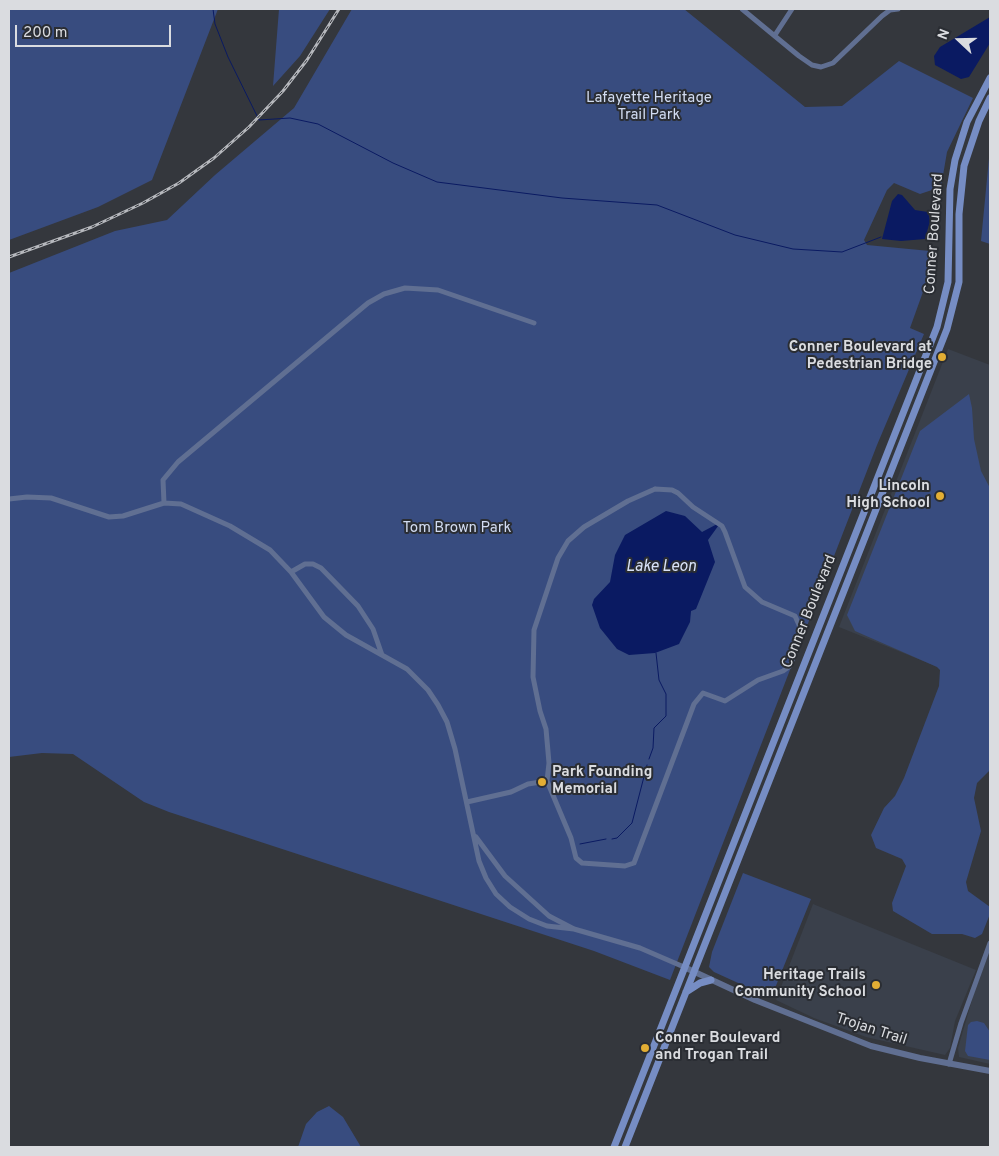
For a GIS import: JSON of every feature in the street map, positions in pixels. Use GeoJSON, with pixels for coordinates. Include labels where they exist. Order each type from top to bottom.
{"type":"FeatureCollection","features":[{"type":"Feature","properties":{"kind":"main road","name":"Conner Boulevard"},"geometry":{"type":"LineString","coordinates":[[614,1147],[930,346],[944,303],[948,282],[950,190],[955,160],[967,122],[990,78]]}},
{"type":"Feature","properties":{"kind":"main road","name":"Conner Boulevard"},"geometry":{"type":"LineString","coordinates":[[625,1147],[951,316],[959,282],[960,196],[964,166],[976,128],[990,98]]}},
{"type":"Feature","properties":{"kind":"main road"},"geometry":{"type":"LineString","coordinates":[[930,346],[939,349]]}},
{"type":"Feature","properties":{"kind":"main road"},"geometry":{"type":"LineString","coordinates":[[774,740],[783,744]]}},
{"type":"Feature","properties":{"kind":"main road"},"geometry":{"type":"LineString","coordinates":[[686,992],[700,983],[711,980]]}},
{"type":"Feature","properties":{"kind":"street"},"geometry":{"type":"LineString","coordinates":[[742,9],[812,65],[828,66],[840,58],[882,16],[890,10],[898,9]]}},
{"type":"Feature","properties":{"kind":"street"},"geometry":{"type":"LineString","coordinates":[[775,35],[792,9]]}},
{"type":"Feature","properties":{"kind":"street"},"geometry":{"type":"LineString","coordinates":[[164,503],[163,480],[178,462],[368,303],[384,294],[405,288],[438,290],[534,323]]}},
{"type":"Feature","properties":{"kind":"street"},"geometry":{"type":"LineString","coordinates":[[655,489],[672,490],[693,507],[722,526],[726,532],[744,587],[762,602],[795,616],[798,620],[800,639],[790,666],[758,680],[725,701],[703,693],[694,704],[636,858],[631,865],[578,862],[547,781],[549,763],[546,729],[533,678],[534,630],[558,558],[568,541],[584,527],[628,501],[655,489]]}},
{"type":"Feature","properties":{"kind":"street"},"geometry":{"type":"LineString","coordinates":[[9,499],[27,497],[51,498],[109,518],[164,503],[188,506],[230,526],[270,550],[291,572],[324,618],[346,635],[407,669],[423,685],[438,705],[451,736],[482,870],[496,894],[510,907],[529,919],[548,926],[573,929],[640,948],[684,967]]}},
{"type":"Feature","properties":{"kind":"street"},"geometry":{"type":"LineString","coordinates":[[291,572],[305,564],[312,564],[321,568],[358,606],[373,629],[382,655]]}},
{"type":"Feature","properties":{"kind":"street"},"geometry":{"type":"LineString","coordinates":[[467,802],[511,792],[528,784],[547,781]]}},
{"type":"Feature","properties":{"kind":"street"},"geometry":{"type":"LineString","coordinates":[[475,834],[491,860],[520,891],[549,916],[573,929]]}},
{"type":"Feature","properties":{"kind":"street"},"geometry":{"type":"LineString","coordinates":[[949,1064],[961,1023],[990,943]]}},
{"type":"Feature","properties":{"kind":"street","name":"Trojan Trail"},"geometry":{"type":"LineString","coordinates":[[684,967],[755,1000],[871,1046],[949,1064],[990,1071]]}},
{"type":"Feature","properties":{"kind":"shaded area","name":"Lincoln High School"},"geometry":{"type":"Polygon","coordinates":[[[948,349],[990,365],[990,688],[839,627],[948,349]]]}},
{"type":"Feature","properties":{"kind":"shaded area","name":"Heritage Trails Community School"},"geometry":{"type":"Polygon","coordinates":[[[813,904],[976,970],[955,1021],[950,1048],[945,1055],[866,1037],[814,1018],[776,1000],[813,904]]]}},
{"type":"Feature","properties":{"kind":"shaded area"},"geometry":{"type":"Polygon","coordinates":[[[990,950],[990,1064],[959,1057],[958,1048],[975,990],[990,950]]]}},
{"type":"Feature","properties":{"kind":"green space"},"geometry":{"type":"Polygon","coordinates":[[[9,9],[218,9],[152,180],[98,207],[9,240],[9,9]]]}},
{"type":"Feature","properties":{"kind":"green space"},"geometry":{"type":"Polygon","coordinates":[[[279,9],[330,9],[300,56],[273,86],[279,9]]]}},
{"type":"Feature","properties":{"kind":"green space","name":"Tom Brown Park"},"geometry":{"type":"Polygon","coordinates":[[[352,9],[684,9],[805,107],[842,106],[899,61],[973,98],[947,152],[941,187],[920,194],[894,183],[887,190],[864,240],[867,245],[930,251],[933,264],[910,328],[924,334],[877,445],[670,980],[594,951],[169,812],[144,802],[73,754],[42,753],[9,757],[9,273],[115,231],[167,220],[215,175],[294,108],[352,9]]]}},
{"type":"Feature","properties":{"kind":"green space"},"geometry":{"type":"Polygon","coordinates":[[[990,148],[990,244],[981,241],[990,148]]]}},
{"type":"Feature","properties":{"kind":"green space"},"geometry":{"type":"Polygon","coordinates":[[[969,394],[974,439],[981,471],[990,488],[990,770],[977,783],[974,798],[981,831],[966,882],[968,891],[990,907],[990,914],[982,934],[975,938],[962,934],[932,934],[893,911],[892,903],[906,866],[902,859],[876,848],[871,835],[884,808],[895,796],[904,778],[939,686],[940,670],[855,631],[847,615],[920,431],[969,394]]]}},
{"type":"Feature","properties":{"kind":"green space"},"geometry":{"type":"Polygon","coordinates":[[[743,873],[811,899],[771,998],[714,972],[709,967],[712,952],[743,873]]]}},
{"type":"Feature","properties":{"kind":"green space"},"geometry":{"type":"Polygon","coordinates":[[[971,1022],[984,1023],[990,1032],[990,1060],[968,1056],[965,1051],[968,1025],[971,1022]]]}},
{"type":"Feature","properties":{"kind":"green space"},"geometry":{"type":"Polygon","coordinates":[[[329,1106],[343,1117],[361,1147],[298,1147],[306,1124],[317,1112],[329,1106]]]}},
{"type":"Feature","properties":{"kind":"water"},"geometry":{"type":"Polygon","coordinates":[[[990,17],[990,43],[969,77],[961,79],[935,65],[934,56],[940,47],[990,17]]]}},
{"type":"Feature","properties":{"kind":"water"},"geometry":{"type":"Polygon","coordinates":[[[898,194],[902,195],[915,210],[928,212],[930,221],[925,239],[901,241],[882,239],[892,201],[898,194]]]}},
{"type":"Feature","properties":{"kind":"water","name":"Lake Leon"},"geometry":{"type":"Polygon","coordinates":[[[666,511],[685,516],[702,532],[721,522],[708,540],[715,562],[696,609],[691,611],[690,622],[679,644],[655,653],[629,655],[617,649],[600,628],[592,605],[594,599],[610,582],[615,555],[625,535],[666,511]]]}},
{"type":"Feature","properties":{"kind":"waterway"},"geometry":{"type":"LineString","coordinates":[[213,9],[215,24],[228,57],[259,120],[290,118],[318,124],[393,163],[437,182],[562,198],[657,205],[735,235],[793,249],[842,252],[881,237]]}},
{"type":"Feature","properties":{"kind":"waterway"},"geometry":{"type":"LineString","coordinates":[[649,759],[653,748],[654,728],[666,716],[666,694],[659,680],[656,653]]}},
{"type":"Feature","properties":{"kind":"waterway"},"geometry":{"type":"LineString","coordinates":[[612,839],[617,838],[632,823],[647,765]]}},
{"type":"Feature","properties":{"kind":"waterway"},"geometry":{"type":"LineString","coordinates":[[580,844],[606,839]]}},
{"type":"Feature","properties":{"kind":"railway"},"geometry":{"type":"LineString","coordinates":[[9,257],[92,227],[143,203],[179,183],[214,158],[249,127],[283,91],[307,60],[339,9]]}},
{"type":"Feature","properties":{"kind":"place","name":"Conner Boulevard at Pedestrian Bridge"},"geometry":{"type":"Point","coordinates":[942,357]}},
{"type":"Feature","properties":{"kind":"place","name":"Lincoln High School"},"geometry":{"type":"Point","coordinates":[940,496]}},
{"type":"Feature","properties":{"kind":"place","name":"Park Founding Memorial"},"geometry":{"type":"Point","coordinates":[542,782]}},
{"type":"Feature","properties":{"kind":"place","name":"Heritage Trails Community School"},"geometry":{"type":"Point","coordinates":[876,985]}},
{"type":"Feature","properties":{"kind":"place","name":"Conner Boulevard and Trogan Trail"},"geometry":{"type":"Point","coordinates":[645,1048]}},
{"type":"Feature","properties":{"kind":"park label","name":"Lafayette Heritage Trail Park"},"geometry":{"type":"Point","coordinates":[649,108]}}]}
